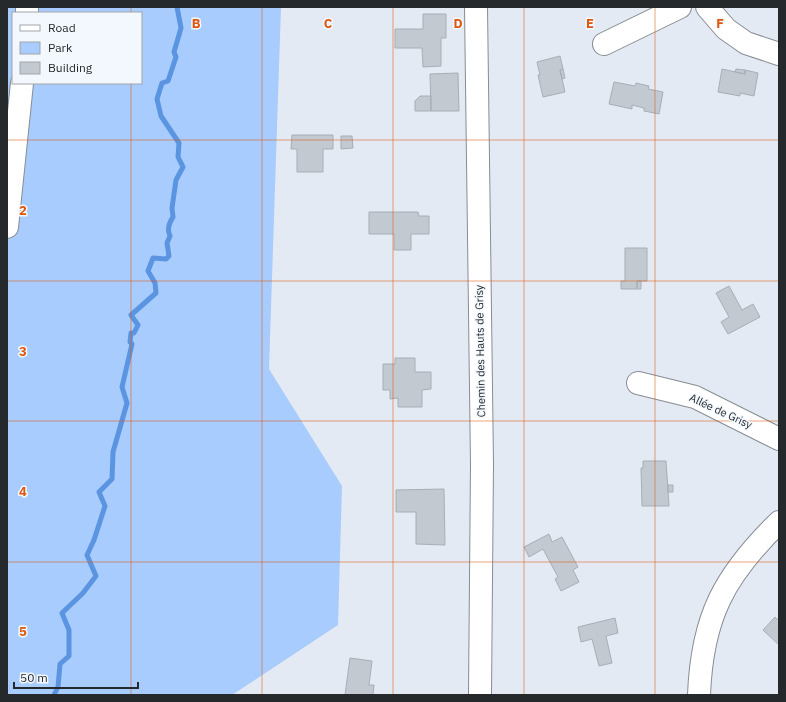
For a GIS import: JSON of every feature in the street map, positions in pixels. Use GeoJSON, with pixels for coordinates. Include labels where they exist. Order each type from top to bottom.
{"type":"FeatureCollection","features":[{"type":"Feature","properties":{"kind":"street","name":"Chemin des Hauts de Grisy"},"geometry":{"type":"LineString","coordinates":[[476,7],[482,464],[480,695]]}},
{"type":"Feature","properties":{"kind":"street"},"geometry":{"type":"LineString","coordinates":[[604,44],[680,7]]}},
{"type":"Feature","properties":{"kind":"street"},"geometry":{"type":"LineString","coordinates":[[707,7],[726,29],[746,43],[779,54]]}},
{"type":"Feature","properties":{"kind":"street"},"geometry":{"type":"LineString","coordinates":[[7,227],[22,84]]}},
{"type":"Feature","properties":{"kind":"street","name":"Allée de Grisy"},"geometry":{"type":"LineString","coordinates":[[638,383],[695,397],[779,439]]}},
{"type":"Feature","properties":{"kind":"street"},"geometry":{"type":"LineString","coordinates":[[699,695],[700,662],[710,623],[727,582],[755,545],[779,522]]}},
{"type":"Feature","properties":{"kind":"green space"},"geometry":{"type":"Polygon","coordinates":[[[7,7],[281,7],[269,369],[342,486],[338,625],[232,695],[7,695],[7,7]]]}},
{"type":"Feature","properties":{"kind":"building"},"geometry":{"type":"Polygon","coordinates":[[[423,14],[446,14],[446,38],[441,38],[441,66],[423,67],[422,48],[395,48],[395,29],[423,29],[423,14]]]}},
{"type":"Feature","properties":{"kind":"building"},"geometry":{"type":"Polygon","coordinates":[[[560,56],[563,69],[560,70],[565,92],[543,97],[538,75],[540,75],[537,62],[560,56]]]}},
{"type":"Feature","properties":{"kind":"building"},"geometry":{"type":"Polygon","coordinates":[[[563,69],[565,78],[562,79],[560,70],[563,69]]]}},
{"type":"Feature","properties":{"kind":"building"},"geometry":{"type":"Polygon","coordinates":[[[722,69],[745,74],[745,70],[758,73],[754,96],[740,93],[740,96],[718,92],[722,69]]]}},
{"type":"Feature","properties":{"kind":"building"},"geometry":{"type":"Polygon","coordinates":[[[736,69],[745,70],[745,74],[735,72],[736,69]]]}},
{"type":"Feature","properties":{"kind":"building"},"geometry":{"type":"Polygon","coordinates":[[[458,73],[459,111],[431,111],[430,74],[458,73]]]}},
{"type":"Feature","properties":{"kind":"building"},"geometry":{"type":"Polygon","coordinates":[[[614,82],[635,86],[636,83],[649,86],[648,89],[663,92],[659,114],[644,111],[644,108],[632,105],[632,109],[609,104],[614,82]]]}},
{"type":"Feature","properties":{"kind":"building"},"geometry":{"type":"Polygon","coordinates":[[[420,96],[431,96],[431,111],[415,111],[415,101],[420,96]]]}},
{"type":"Feature","properties":{"kind":"building"},"geometry":{"type":"Polygon","coordinates":[[[292,135],[333,135],[333,149],[323,149],[323,172],[297,172],[297,149],[291,149],[292,135]]]}},
{"type":"Feature","properties":{"kind":"building"},"geometry":{"type":"Polygon","coordinates":[[[341,136],[352,136],[353,148],[341,149],[341,136]]]}},
{"type":"Feature","properties":{"kind":"building"},"geometry":{"type":"Polygon","coordinates":[[[369,212],[418,212],[419,216],[429,216],[429,234],[411,234],[411,250],[394,250],[394,234],[369,234],[369,212]]]}},
{"type":"Feature","properties":{"kind":"building"},"geometry":{"type":"Polygon","coordinates":[[[625,248],[647,248],[647,281],[637,281],[637,289],[621,289],[621,281],[625,281],[625,248]]]}},
{"type":"Feature","properties":{"kind":"building"},"geometry":{"type":"Polygon","coordinates":[[[637,281],[641,281],[641,289],[637,289],[637,281]]]}},
{"type":"Feature","properties":{"kind":"building"},"geometry":{"type":"Polygon","coordinates":[[[729,286],[742,310],[753,304],[760,317],[728,334],[721,322],[729,317],[716,293],[729,286]]]}},
{"type":"Feature","properties":{"kind":"building"},"geometry":{"type":"Polygon","coordinates":[[[395,358],[415,358],[415,372],[431,372],[431,389],[422,390],[422,407],[398,407],[398,398],[390,399],[390,390],[383,390],[383,364],[395,364],[395,358]]]}},
{"type":"Feature","properties":{"kind":"building"},"geometry":{"type":"Polygon","coordinates":[[[643,461],[666,461],[669,506],[642,506],[641,468],[643,468],[643,461]]]}},
{"type":"Feature","properties":{"kind":"building"},"geometry":{"type":"Polygon","coordinates":[[[668,485],[673,485],[673,492],[668,492],[668,485]]]}},
{"type":"Feature","properties":{"kind":"building"},"geometry":{"type":"Polygon","coordinates":[[[444,489],[445,545],[416,544],[416,512],[396,512],[396,490],[444,489]]]}},
{"type":"Feature","properties":{"kind":"building"},"geometry":{"type":"Polygon","coordinates":[[[549,534],[552,542],[562,537],[578,567],[573,570],[579,582],[561,591],[555,579],[558,577],[543,549],[529,557],[524,547],[549,534]]]}},
{"type":"Feature","properties":{"kind":"building"},"geometry":{"type":"Polygon","coordinates":[[[775,617],[779,621],[779,645],[763,630],[775,617]]]}},
{"type":"Feature","properties":{"kind":"building"},"geometry":{"type":"Polygon","coordinates":[[[615,618],[618,633],[606,636],[612,663],[599,666],[592,639],[581,642],[578,627],[615,618]]]}},
{"type":"Feature","properties":{"kind":"building"},"geometry":{"type":"Polygon","coordinates":[[[350,658],[372,661],[369,685],[374,685],[373,695],[345,695],[350,658]]]}},
{"type":"Feature","properties":{"kind":"waterway"},"geometry":{"type":"LineString","coordinates":[[54,695],[58,687],[60,664],[69,656],[69,630],[62,613],[83,593],[96,576],[87,555],[94,540],[105,506],[99,492],[112,479],[113,452],[127,403],[122,387],[132,344],[130,342],[131,333],[134,333],[138,325],[131,315],[156,293],[155,283],[148,271],[153,258],[166,259],[169,256],[167,243],[170,236],[169,226],[173,217],[172,208],[176,180],[183,167],[178,157],[179,143],[161,116],[157,99],[162,83],[168,81],[176,57],[174,52],[181,28],[177,7]]}}]}
